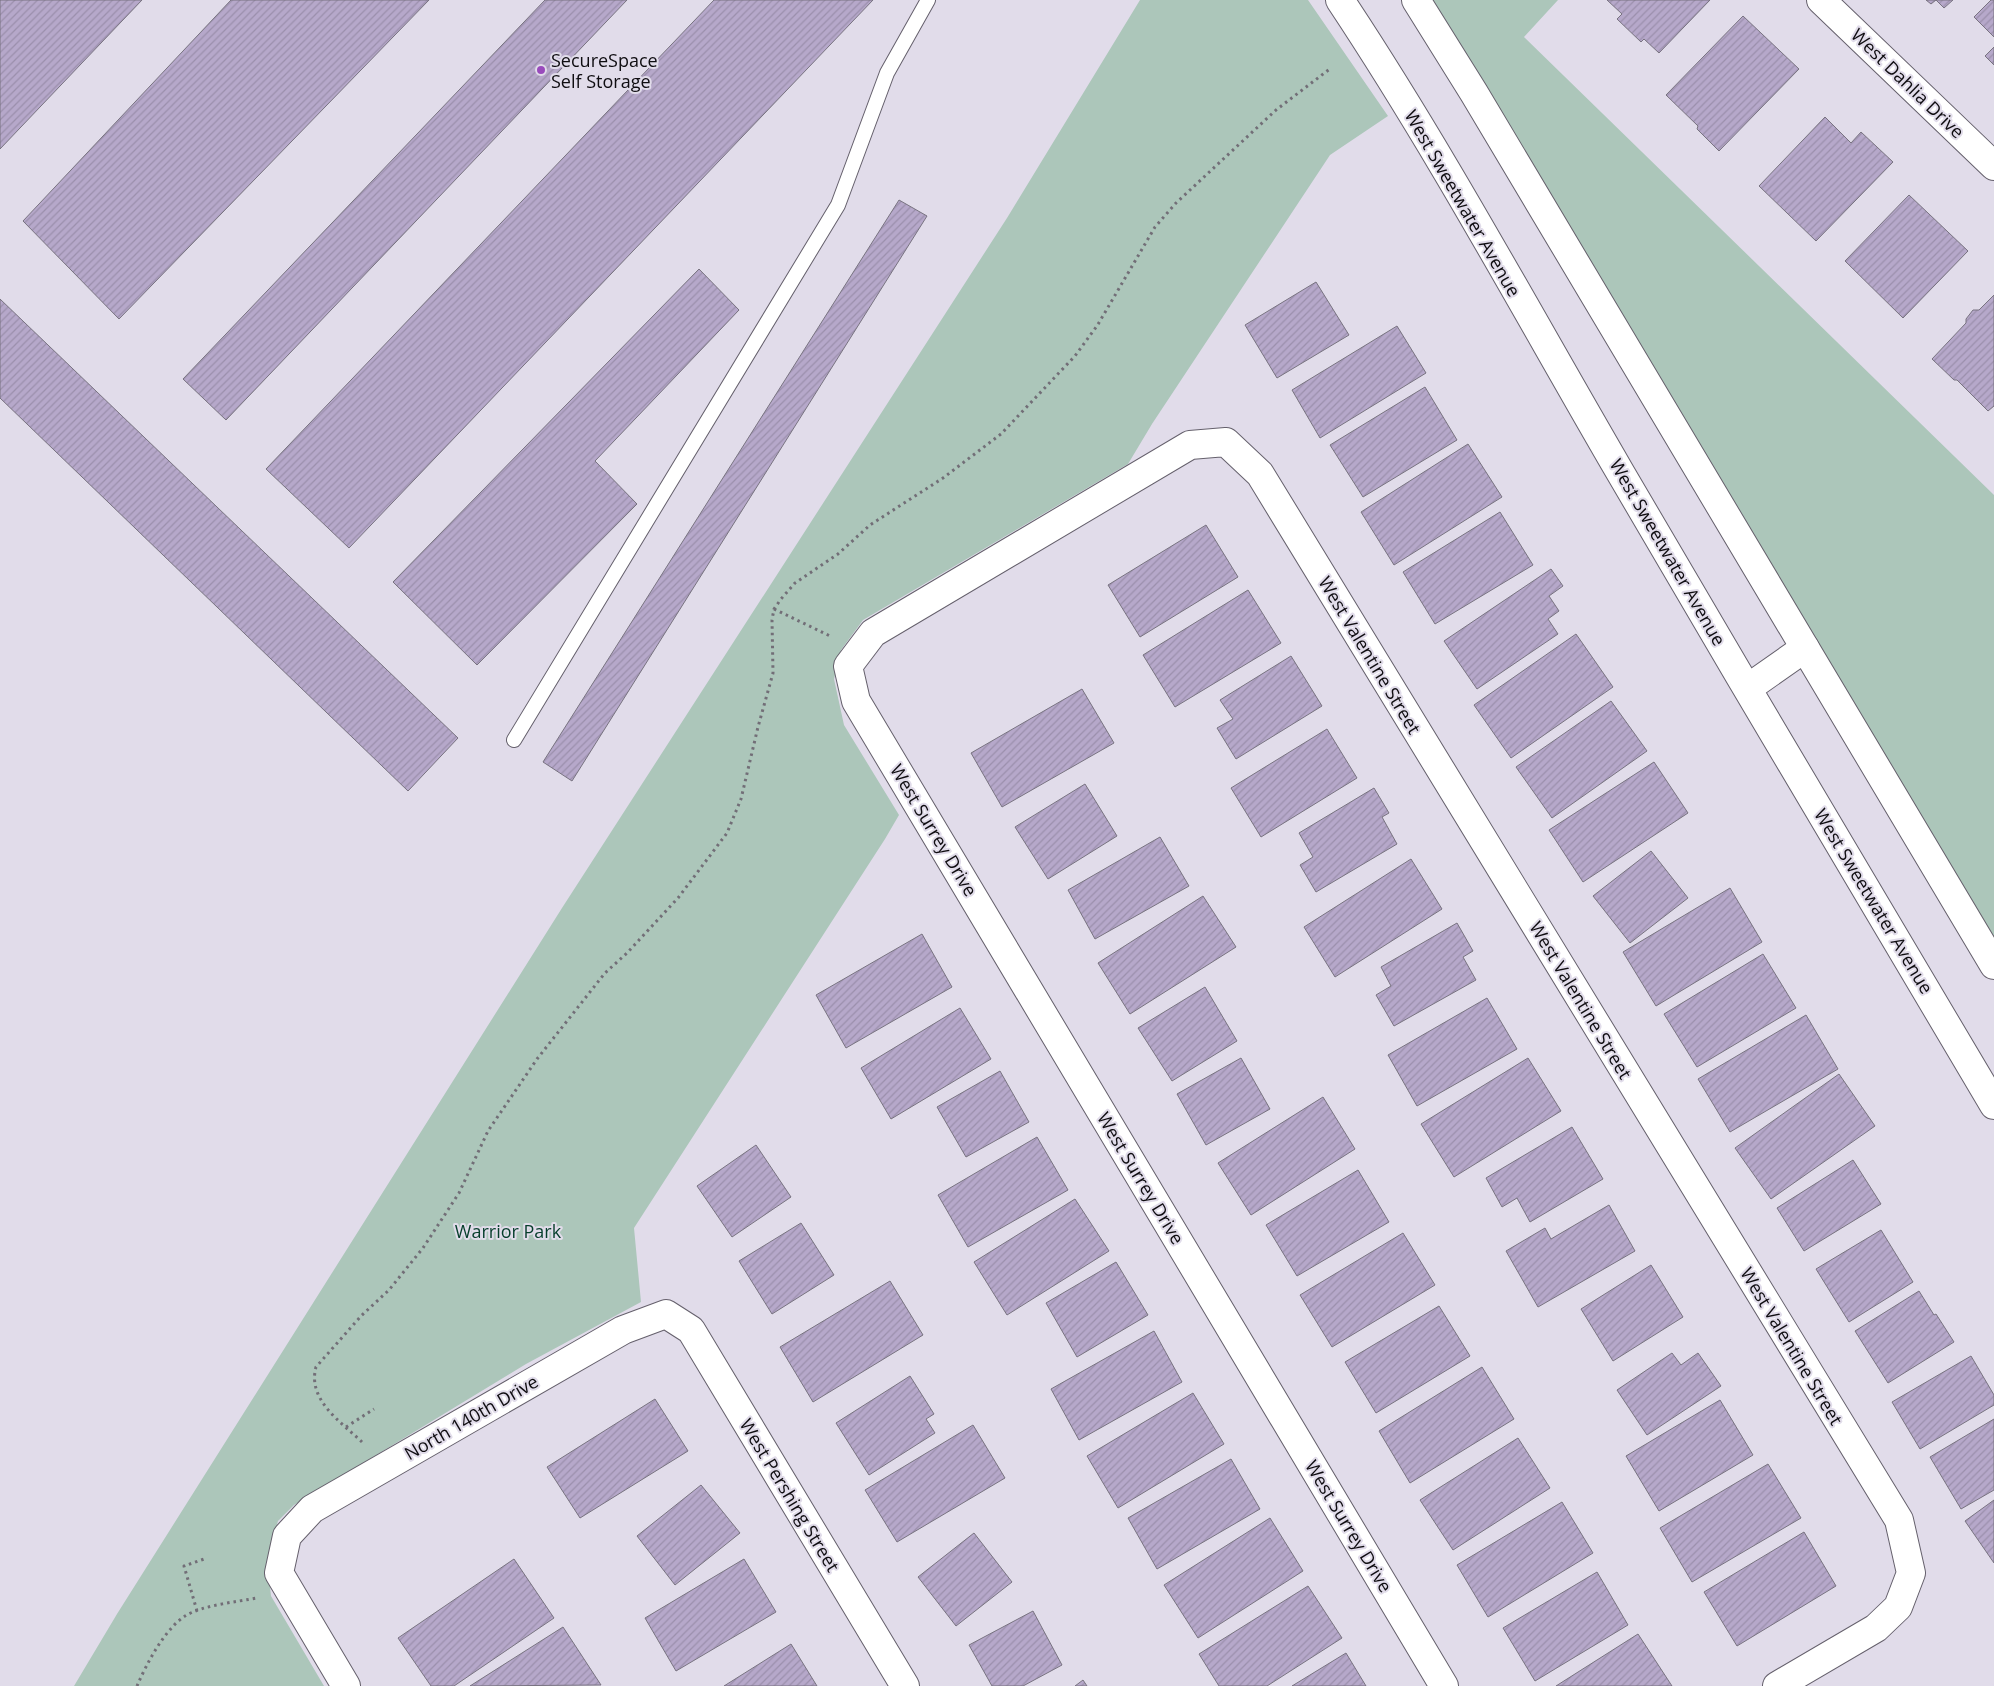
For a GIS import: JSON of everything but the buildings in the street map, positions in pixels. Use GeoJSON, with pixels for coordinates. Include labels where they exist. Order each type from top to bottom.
{"type":"FeatureCollection","features":[{"type":"Feature","properties":{"kind":"street","name":"West Sweetwater Avenue"},"geometry":{"type":"LineString","coordinates":[[1340,0],[1440,160],[1682,578],[1994,1105]]}},
{"type":"Feature","properties":{"kind":"street"},"geometry":{"type":"LineString","coordinates":[[1416,0],[1480,101],[1994,965]]}},
{"type":"Feature","properties":{"kind":"street","name":"West Dahlia Drive"},"geometry":{"type":"LineString","coordinates":[[1821,0],[1994,166]]}},
{"type":"Feature","properties":{"kind":"street","name":"West Valentine Street"},"geometry":{"type":"LineString","coordinates":[[848,666],[873,633],[1190,444],[1226,442],[1260,474],[1899,1520],[1911,1573],[1898,1607],[1876,1628],[1777,1686]]}},
{"type":"Feature","properties":{"kind":"street"},"geometry":{"type":"LineString","coordinates":[[1748,688],[1805,648]]}},
{"type":"Feature","properties":{"kind":"street","name":"West Surrey Drive"},"geometry":{"type":"LineString","coordinates":[[848,666],[856,701],[1444,1686]]}},
{"type":"Feature","properties":{"kind":"street","name":"North 140th Drive"},"geometry":{"type":"LineString","coordinates":[[346,1686],[279,1573],[287,1536],[312,1509],[623,1330],[666,1314]]}},
{"type":"Feature","properties":{"kind":"street","name":"West Pershing Street"},"geometry":{"type":"LineString","coordinates":[[666,1314],[691,1330],[905,1686]]}},
{"type":"Feature","properties":{"kind":"lane"},"geometry":{"type":"LineString","coordinates":[[514,740],[838,205],[887,73],[928,0]]}},
{"type":"Feature","properties":{"kind":"path"},"geometry":{"type":"LineString","coordinates":[[364,1444],[323,1404],[316,1394],[314,1375],[316,1367],[361,1316],[395,1283],[424,1248],[459,1193],[488,1131],[537,1059],[606,973],[678,898],[727,833],[742,799],[772,673],[774,609],[795,584],[838,554],[870,525],[943,478],[1001,434],[1075,356],[1096,326],[1154,227],[1176,203],[1276,110],[1331,68]]}},
{"type":"Feature","properties":{"kind":"path"},"geometry":{"type":"LineString","coordinates":[[774,609],[837,639]]}},
{"type":"Feature","properties":{"kind":"path"},"geometry":{"type":"LineString","coordinates":[[346,1427],[374,1409]]}},
{"type":"Feature","properties":{"kind":"path"},"geometry":{"type":"LineString","coordinates":[[197,1611],[184,1566],[207,1558]]}},
{"type":"Feature","properties":{"kind":"path"},"geometry":{"type":"LineString","coordinates":[[138,1686],[147,1663],[167,1635],[184,1617],[197,1611],[260,1598]]}},
{"type":"Feature","properties":{"kind":"green space","name":"Warrior Park"},"geometry":{"type":"Polygon","coordinates":[[[1140,0],[1308,0],[1388,116],[1330,155],[1152,424],[1128,464],[863,620],[841,650],[834,679],[844,725],[899,815],[634,1228],[641,1302],[526,1364],[294,1505],[278,1521],[267,1559],[271,1596],[324,1686],[74,1686],[117,1614],[562,908],[1007,218],[1140,0]]]}},
{"type":"Feature","properties":{"kind":"green space"},"geometry":{"type":"Polygon","coordinates":[[[1430,0],[1558,0],[1524,37],[1994,495],[1994,939],[1430,0]]]}},
{"type":"Feature","properties":{"kind":"place","name":"SecureSpace Self Storage"},"geometry":{"type":"Point","coordinates":[541,70]}}]}
